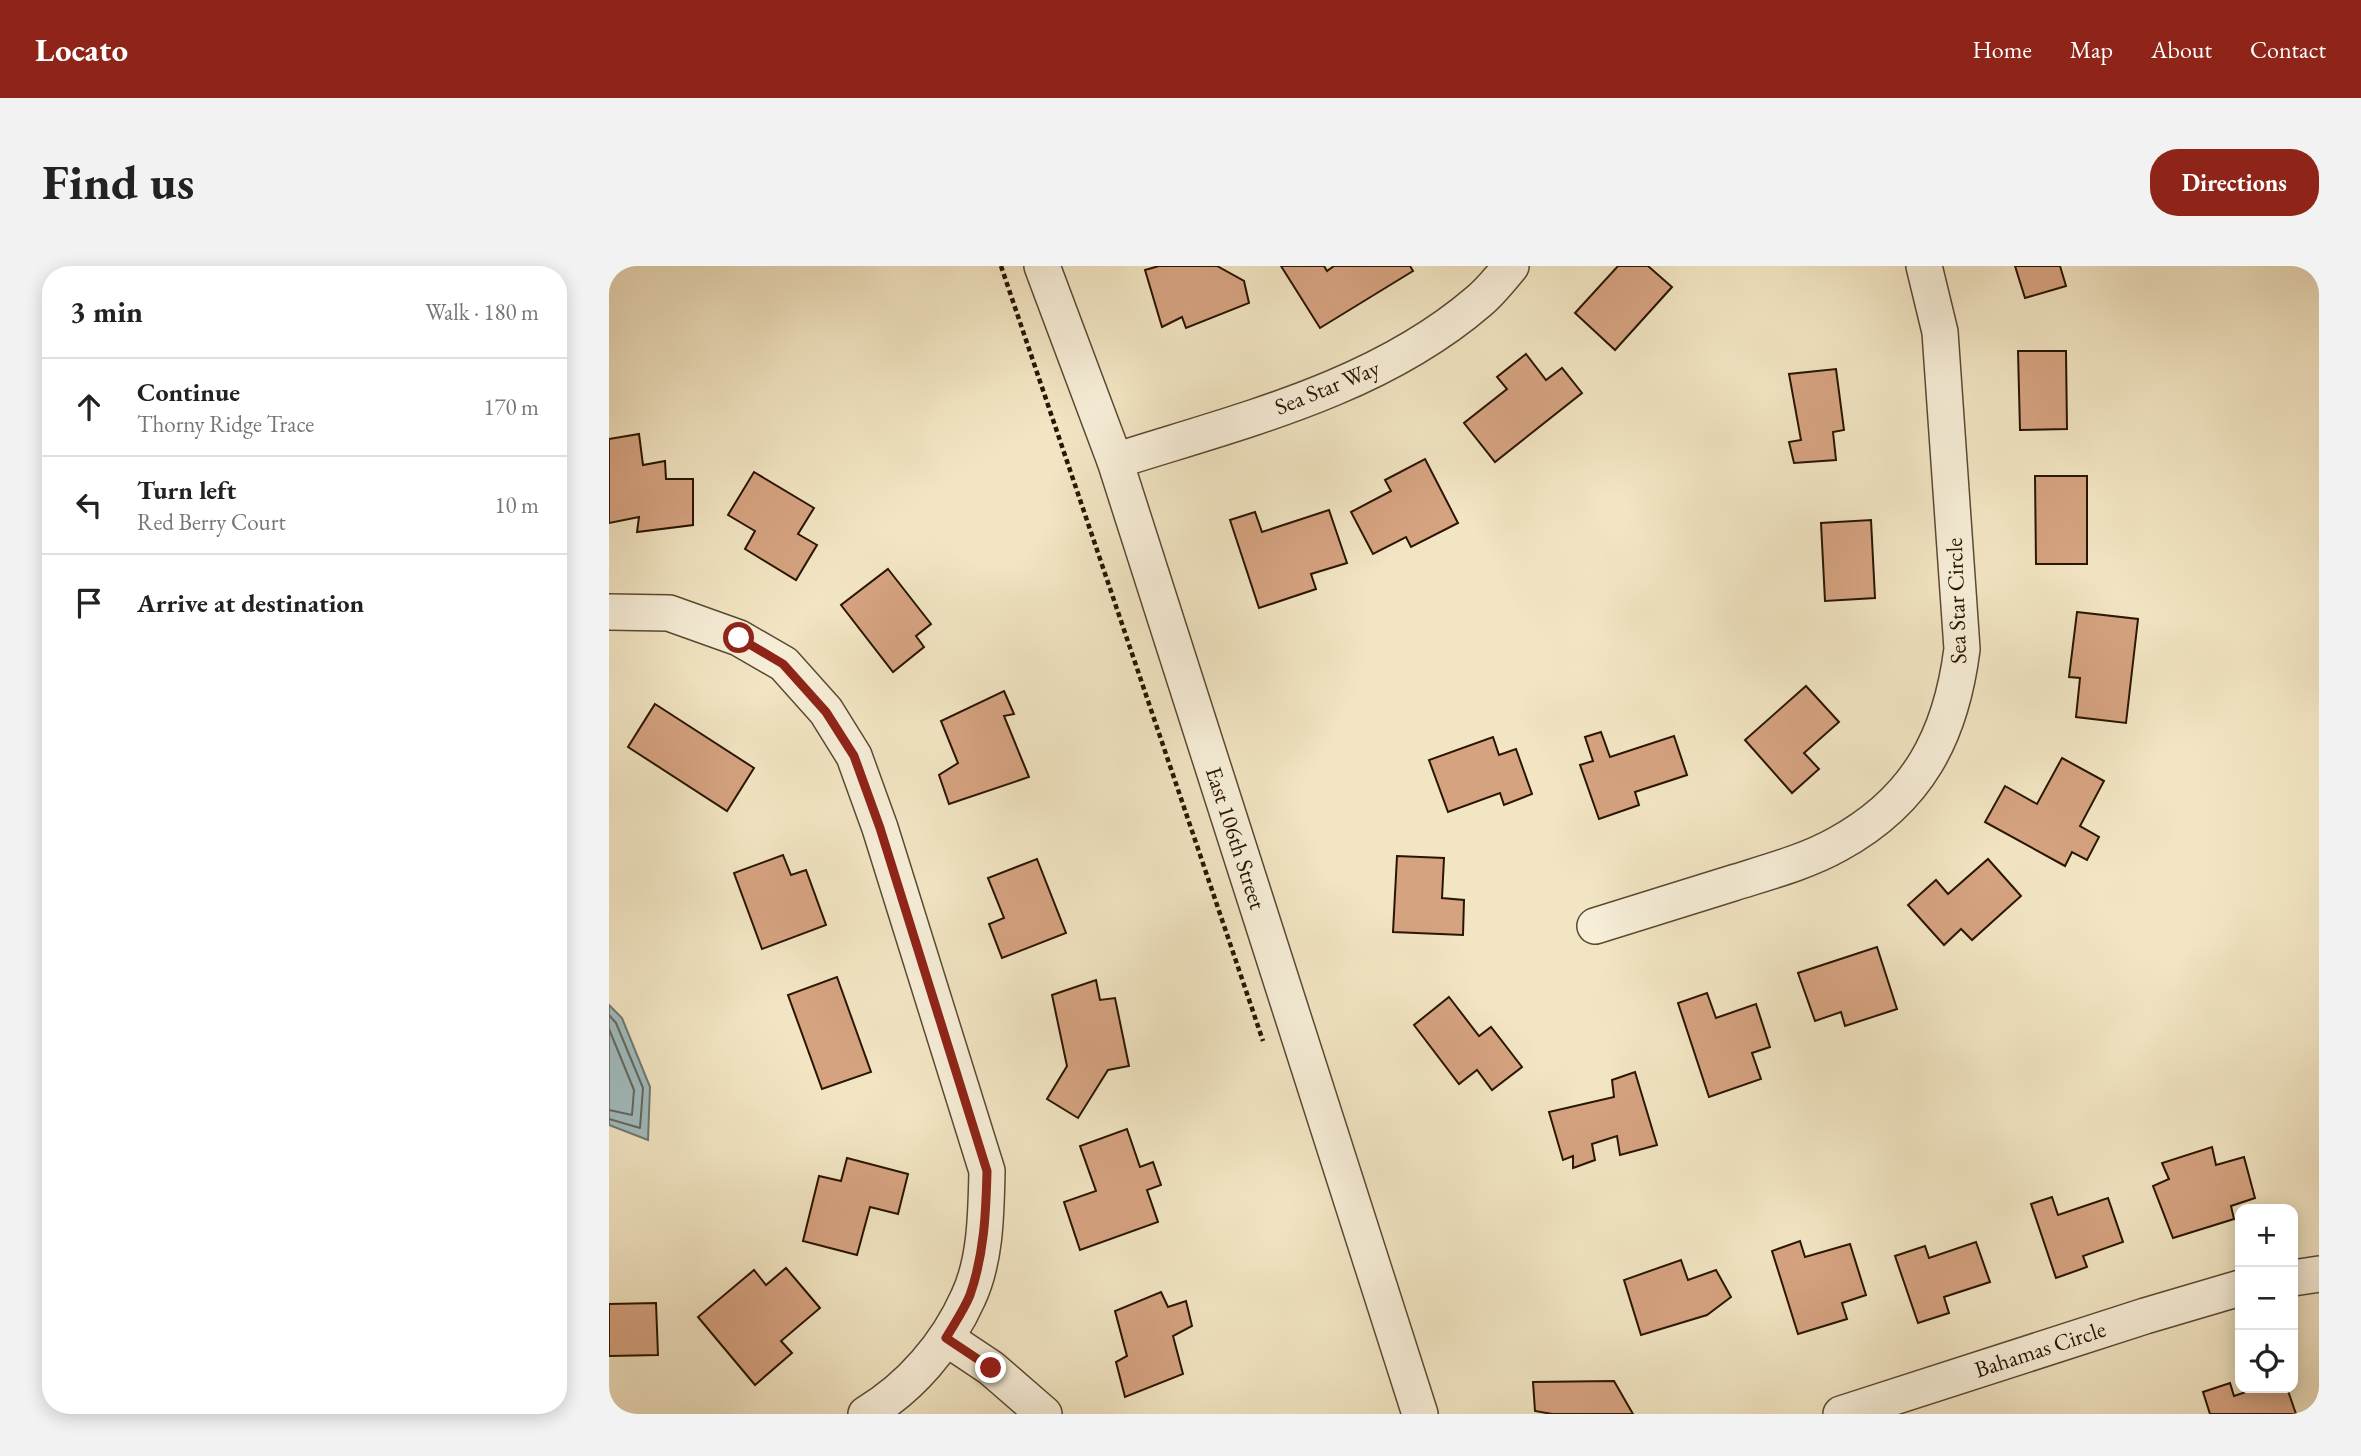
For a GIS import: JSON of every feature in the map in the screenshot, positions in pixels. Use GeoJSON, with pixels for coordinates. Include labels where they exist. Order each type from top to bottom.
{"type":"FeatureCollection","features":[{"type":"Feature","properties":{"kind":"street","name":"East 106th Street"},"geometry":{"type":"LineString","coordinates":[[1042,266],[1115,461],[1420,1414]]}},
{"type":"Feature","properties":{"kind":"street","name":"Sea Star Way"},"geometry":{"type":"LineString","coordinates":[[1115,461],[1348,383],[1410,351],[1450,324],[1481,300],[1511,266]]}},
{"type":"Feature","properties":{"kind":"street","name":"Sea Star Circle"},"geometry":{"type":"LineString","coordinates":[[1595,926],[1759,875],[1838,844],[1890,807],[1933,753],[1948,718],[1957,686],[1962,649],[1940,332],[1924,266]]}},
{"type":"Feature","properties":{"kind":"street"},"geometry":{"type":"LineString","coordinates":[[609,612],[669,613],[739,638],[783,664],[826,712],[854,756],[880,828],[987,1171],[986,1216],[979,1262],[969,1297],[946,1338],[918,1371],[866,1414]]}},
{"type":"Feature","properties":{"kind":"street"},"geometry":{"type":"LineString","coordinates":[[2298,1277],[2319,1274]]}},
{"type":"Feature","properties":{"kind":"street","name":"Bahamas Circle"},"geometry":{"type":"LineString","coordinates":[[1841,1414],[2235,1289]]}},
{"type":"Feature","properties":{"kind":"street"},"geometry":{"type":"LineString","coordinates":[[946,1338],[991,1368],[1044,1414]]}},
{"type":"Feature","properties":{"kind":"path"},"geometry":{"type":"LineString","coordinates":[[1001,266],[1263,1043]]}},
{"type":"Feature","properties":{"kind":"water"},"geometry":{"type":"Polygon","coordinates":[[[609,1005],[622,1018],[650,1087],[648,1140],[609,1125],[609,1005]]]}},
{"type":"Feature","properties":{"kind":"building"},"geometry":{"type":"Polygon","coordinates":[[[1159,266],[1217,266],[1244,281],[1249,303],[1186,328],[1182,317],[1162,327],[1145,270],[1159,266]]]}},
{"type":"Feature","properties":{"kind":"building"},"geometry":{"type":"Polygon","coordinates":[[[1281,266],[1324,266],[1327,271],[1334,266],[1410,266],[1413,271],[1320,328],[1281,266]]]}},
{"type":"Feature","properties":{"kind":"building"},"geometry":{"type":"Polygon","coordinates":[[[1618,266],[1648,266],[1672,287],[1615,350],[1575,313],[1618,266]]]}},
{"type":"Feature","properties":{"kind":"building"},"geometry":{"type":"Polygon","coordinates":[[[2015,266],[2060,266],[2066,286],[2025,298],[2015,266]]]}},
{"type":"Feature","properties":{"kind":"building"},"geometry":{"type":"Polygon","coordinates":[[[2018,351],[2066,351],[2067,429],[2020,430],[2018,351]]]}},
{"type":"Feature","properties":{"kind":"building"},"geometry":{"type":"Polygon","coordinates":[[[1526,354],[1546,380],[1562,368],[1582,393],[1495,462],[1464,423],[1507,389],[1497,377],[1526,354]]]}},
{"type":"Feature","properties":{"kind":"building"},"geometry":{"type":"Polygon","coordinates":[[[1836,369],[1844,430],[1833,432],[1836,460],[1794,463],[1789,442],[1801,440],[1789,374],[1836,369]]]}},
{"type":"Feature","properties":{"kind":"building"},"geometry":{"type":"Polygon","coordinates":[[[639,434],[643,465],[665,461],[666,479],[693,479],[693,525],[637,532],[639,517],[609,523],[609,439],[639,434]]]}},
{"type":"Feature","properties":{"kind":"building"},"geometry":{"type":"Polygon","coordinates":[[[1425,459],[1458,523],[1411,547],[1406,537],[1373,554],[1351,512],[1391,491],[1385,480],[1425,459]]]}},
{"type":"Feature","properties":{"kind":"building"},"geometry":{"type":"Polygon","coordinates":[[[754,472],[814,508],[798,534],[817,545],[796,580],[745,549],[755,531],[728,515],[754,472]]]}},
{"type":"Feature","properties":{"kind":"building"},"geometry":{"type":"Polygon","coordinates":[[[2035,476],[2087,476],[2087,564],[2036,564],[2035,476]]]}},
{"type":"Feature","properties":{"kind":"building"},"geometry":{"type":"Polygon","coordinates":[[[1329,510],[1347,563],[1311,574],[1316,589],[1259,608],[1230,520],[1255,512],[1262,532],[1329,510]]]}},
{"type":"Feature","properties":{"kind":"building"},"geometry":{"type":"Polygon","coordinates":[[[1871,520],[1875,598],[1825,601],[1821,523],[1871,520]]]}},
{"type":"Feature","properties":{"kind":"building"},"geometry":{"type":"Polygon","coordinates":[[[888,569],[931,624],[916,636],[924,647],[893,672],[841,605],[888,569]]]}},
{"type":"Feature","properties":{"kind":"building"},"geometry":{"type":"Polygon","coordinates":[[[2077,612],[2138,619],[2126,723],[2076,717],[2080,678],[2069,677],[2077,612]]]}},
{"type":"Feature","properties":{"kind":"building"},"geometry":{"type":"Polygon","coordinates":[[[1806,686],[1839,722],[1804,753],[1819,769],[1792,793],[1745,740],[1806,686]]]}},
{"type":"Feature","properties":{"kind":"building"},"geometry":{"type":"Polygon","coordinates":[[[1004,691],[1014,714],[1004,716],[1029,777],[949,804],[939,775],[958,763],[941,721],[1004,691]]]}},
{"type":"Feature","properties":{"kind":"building"},"geometry":{"type":"Polygon","coordinates":[[[655,704],[754,768],[727,811],[628,747],[655,704]]]}},
{"type":"Feature","properties":{"kind":"building"},"geometry":{"type":"Polygon","coordinates":[[[1601,732],[1610,757],[1674,736],[1687,775],[1635,792],[1639,805],[1599,819],[1580,765],[1593,761],[1585,737],[1601,732]]]}},
{"type":"Feature","properties":{"kind":"building"},"geometry":{"type":"Polygon","coordinates":[[[1493,737],[1499,755],[1516,749],[1532,794],[1504,805],[1500,793],[1448,812],[1429,760],[1493,737]]]}},
{"type":"Feature","properties":{"kind":"building"},"geometry":{"type":"Polygon","coordinates":[[[2062,758],[2104,781],[2080,826],[2099,837],[2087,860],[2072,852],[2065,866],[1985,822],[2005,786],[2037,804],[2062,758]]]}},
{"type":"Feature","properties":{"kind":"building"},"geometry":{"type":"Polygon","coordinates":[[[783,855],[791,875],[806,870],[826,925],[762,949],[734,873],[783,855]]]}},
{"type":"Feature","properties":{"kind":"building"},"geometry":{"type":"Polygon","coordinates":[[[1397,856],[1444,858],[1442,898],[1464,900],[1463,935],[1393,932],[1397,856]]]}},
{"type":"Feature","properties":{"kind":"building"},"geometry":{"type":"Polygon","coordinates":[[[1037,859],[1066,933],[1002,958],[989,924],[1004,918],[988,878],[1037,859]]]}},
{"type":"Feature","properties":{"kind":"building"},"geometry":{"type":"Polygon","coordinates":[[[1988,859],[2021,896],[1972,940],[1961,929],[1944,945],[1908,905],[1936,880],[1948,894],[1988,859]]]}},
{"type":"Feature","properties":{"kind":"building"},"geometry":{"type":"Polygon","coordinates":[[[1877,947],[1897,1009],[1845,1026],[1841,1012],[1815,1021],[1798,973],[1877,947]]]}},
{"type":"Feature","properties":{"kind":"building"},"geometry":{"type":"Polygon","coordinates":[[[837,977],[871,1072],[822,1089],[788,995],[837,977]]]}},
{"type":"Feature","properties":{"kind":"building"},"geometry":{"type":"Polygon","coordinates":[[[1096,980],[1100,1000],[1115,998],[1129,1066],[1108,1070],[1078,1118],[1047,1099],[1067,1066],[1052,995],[1096,980]]]}},
{"type":"Feature","properties":{"kind":"building"},"geometry":{"type":"Polygon","coordinates":[[[1707,993],[1716,1018],[1756,1004],[1770,1047],[1752,1053],[1761,1079],[1709,1097],[1678,1003],[1707,993]]]}},
{"type":"Feature","properties":{"kind":"building"},"geometry":{"type":"Polygon","coordinates":[[[1449,997],[1479,1036],[1491,1027],[1522,1067],[1492,1090],[1477,1070],[1459,1084],[1414,1025],[1449,997]]]}},
{"type":"Feature","properties":{"kind":"building"},"geometry":{"type":"Polygon","coordinates":[[[1635,1072],[1657,1145],[1620,1155],[1617,1136],[1592,1144],[1595,1160],[1573,1168],[1573,1156],[1563,1160],[1549,1112],[1614,1097],[1612,1080],[1635,1072]]]}},
{"type":"Feature","properties":{"kind":"building"},"geometry":{"type":"Polygon","coordinates":[[[1127,1129],[1140,1167],[1153,1162],[1161,1185],[1147,1190],[1158,1222],[1080,1250],[1064,1202],[1096,1191],[1080,1146],[1127,1129]]]}},
{"type":"Feature","properties":{"kind":"building"},"geometry":{"type":"Polygon","coordinates":[[[2212,1147],[2216,1165],[2244,1157],[2255,1198],[2231,1206],[2234,1219],[2173,1238],[2153,1186],[2169,1179],[2162,1163],[2212,1147]]]}},
{"type":"Feature","properties":{"kind":"building"},"geometry":{"type":"Polygon","coordinates":[[[847,1158],[908,1174],[898,1214],[870,1207],[857,1255],[803,1241],[819,1176],[841,1181],[847,1158]]]}},
{"type":"Feature","properties":{"kind":"building"},"geometry":{"type":"Polygon","coordinates":[[[2052,1197],[2058,1215],[2108,1198],[2123,1242],[2083,1256],[2087,1267],[2056,1278],[2031,1204],[2052,1197]]]}},
{"type":"Feature","properties":{"kind":"building"},"geometry":{"type":"Polygon","coordinates":[[[1800,1241],[1805,1257],[1850,1244],[1866,1295],[1842,1303],[1847,1319],[1798,1334],[1772,1251],[1800,1241]]]}},
{"type":"Feature","properties":{"kind":"building"},"geometry":{"type":"Polygon","coordinates":[[[1976,1242],[1990,1282],[1944,1297],[1949,1313],[1918,1323],[1895,1256],[1925,1246],[1929,1258],[1976,1242]]]}},
{"type":"Feature","properties":{"kind":"building"},"geometry":{"type":"Polygon","coordinates":[[[1681,1260],[1688,1280],[1716,1270],[1731,1297],[1707,1315],[1641,1335],[1624,1280],[1681,1260]]]}},
{"type":"Feature","properties":{"kind":"building"},"geometry":{"type":"Polygon","coordinates":[[[786,1268],[820,1308],[781,1341],[792,1353],[755,1385],[698,1317],[754,1270],[766,1285],[786,1268]]]}},
{"type":"Feature","properties":{"kind":"building"},"geometry":{"type":"Polygon","coordinates":[[[1161,1292],[1168,1307],[1186,1301],[1192,1326],[1173,1336],[1183,1374],[1125,1397],[1116,1362],[1127,1356],[1115,1311],[1161,1292]]]}},
{"type":"Feature","properties":{"kind":"building"},"geometry":{"type":"Polygon","coordinates":[[[656,1303],[658,1355],[609,1356],[609,1304],[656,1303]]]}},
{"type":"Feature","properties":{"kind":"building"},"geometry":{"type":"Polygon","coordinates":[[[1614,1381],[1633,1414],[1552,1414],[1535,1411],[1533,1382],[1614,1381]]]}},
{"type":"Feature","properties":{"kind":"building"},"geometry":{"type":"Polygon","coordinates":[[[2230,1383],[2234,1396],[2243,1393],[2289,1393],[2296,1414],[2210,1414],[2203,1392],[2230,1383]]]}},
{"type":"Feature","properties":{"kind":"route"},"geometry":{"type":"LineString","coordinates":[[739,638],[783,664],[826,712],[854,756],[880,828],[987,1171],[986,1216],[979,1262],[969,1297],[946,1338],[991,1368]]}}]}
